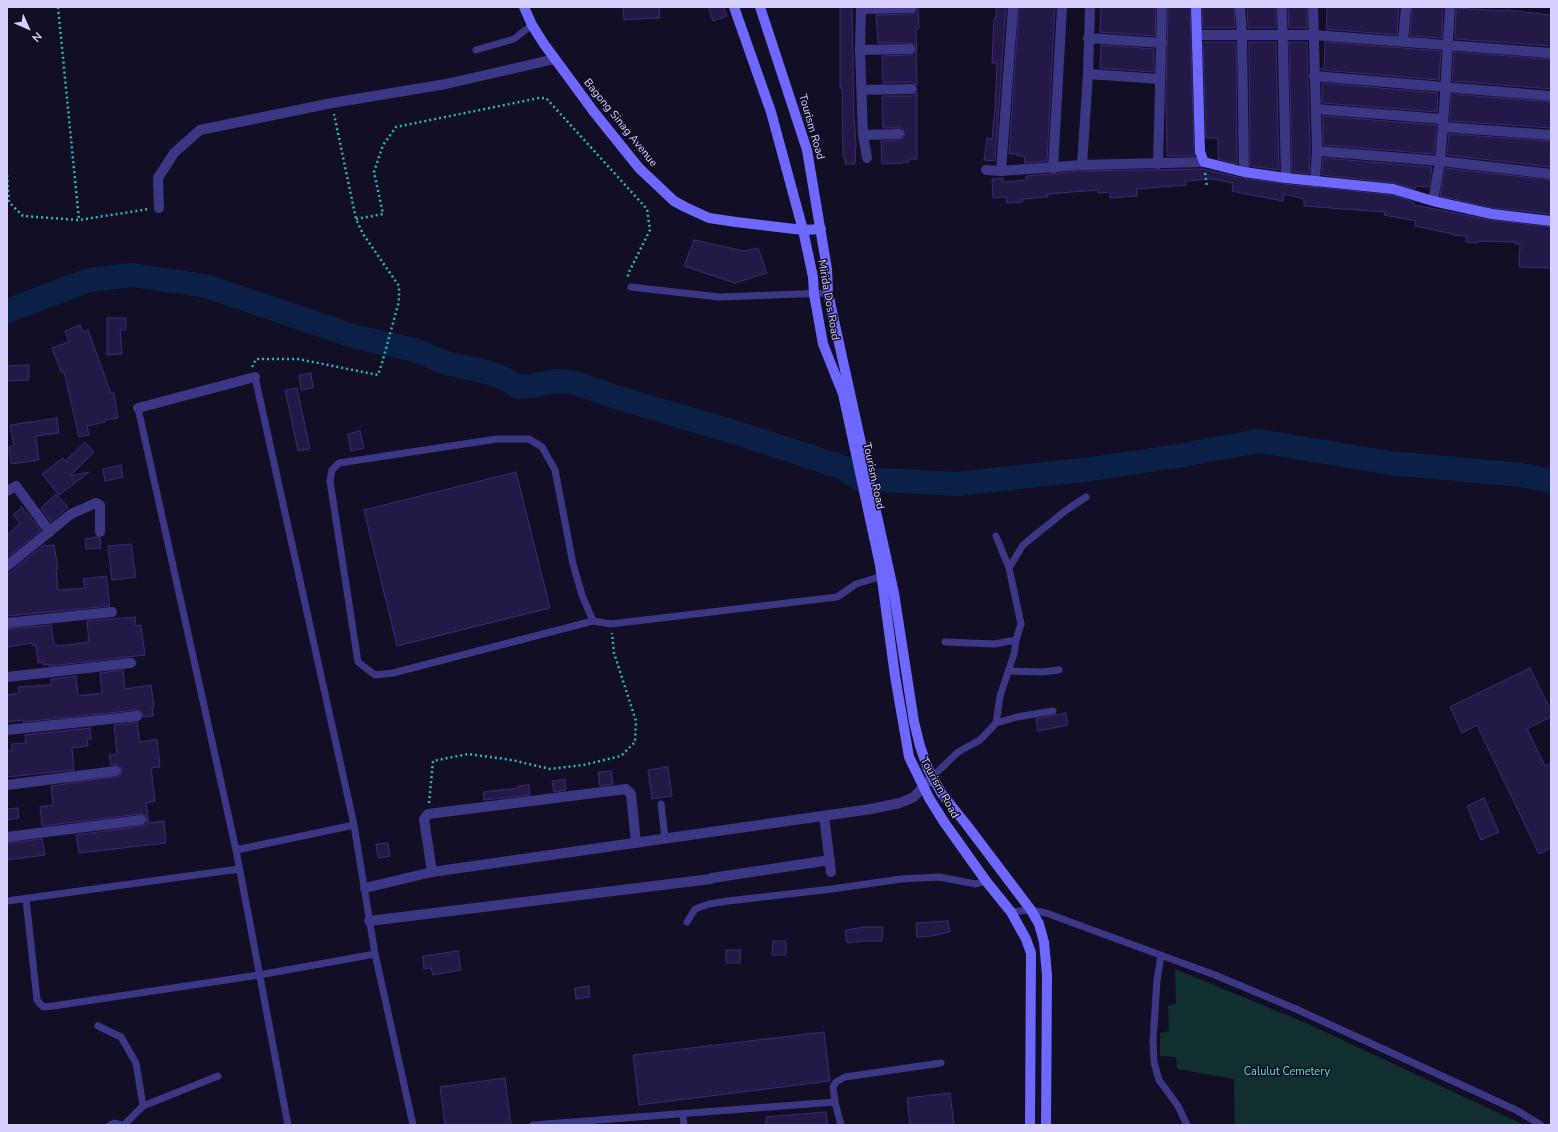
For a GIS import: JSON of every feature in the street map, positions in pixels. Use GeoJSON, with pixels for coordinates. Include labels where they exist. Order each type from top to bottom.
{"type":"FeatureCollection","features":[{"type":"Feature","properties":{"kind":"main road","name":"Bagong Sinag Avenue"},"geometry":{"type":"LineString","coordinates":[[524,7],[532,25],[555,59],[638,168],[674,201],[709,218],[803,230],[821,229]]}},
{"type":"Feature","properties":{"kind":"main road"},"geometry":{"type":"LineString","coordinates":[[734,7],[771,112],[803,230]]}},
{"type":"Feature","properties":{"kind":"main road","name":"Tourism Road"},"geometry":{"type":"LineString","coordinates":[[760,7],[807,150],[825,257]]}},
{"type":"Feature","properties":{"kind":"main road"},"geometry":{"type":"LineString","coordinates":[[1196,7],[1198,35],[1200,152],[1204,162],[1244,172],[1315,182],[1394,190],[1433,201],[1492,214],[1551,221]]}},
{"type":"Feature","properties":{"kind":"main road","name":"Mirida Dos Road"},"geometry":{"type":"LineString","coordinates":[[803,230],[813,277],[814,294],[824,344],[847,394]]}},
{"type":"Feature","properties":{"kind":"main road","name":"Mirida Dos Road"},"geometry":{"type":"LineString","coordinates":[[825,257],[828,293],[847,394]]}},
{"type":"Feature","properties":{"kind":"main road","name":"Tourism Road"},"geometry":{"type":"LineString","coordinates":[[847,394],[905,658],[914,722],[920,746],[932,777],[942,794],[1031,910],[1039,924],[1044,942],[1047,975],[1046,1125]]}},
{"type":"Feature","properties":{"kind":"main road","name":"Tourism Road"},"geometry":{"type":"LineString","coordinates":[[886,575],[894,676],[909,757],[923,787],[944,822],[986,881],[1011,912],[1026,939],[1031,954],[1030,1125]]}},
{"type":"Feature","properties":{"kind":"street"},"geometry":{"type":"LineString","coordinates":[[1001,171],[1013,7]]}},
{"type":"Feature","properties":{"kind":"street"},"geometry":{"type":"LineString","coordinates":[[1053,168],[1062,7]]}},
{"type":"Feature","properties":{"kind":"street"},"geometry":{"type":"LineString","coordinates":[[1082,165],[1088,74],[1090,7]]}},
{"type":"Feature","properties":{"kind":"street"},"geometry":{"type":"LineString","coordinates":[[1158,164],[1162,7]]}},
{"type":"Feature","properties":{"kind":"street"},"geometry":{"type":"LineString","coordinates":[[1240,7],[1242,36],[1244,172]]}},
{"type":"Feature","properties":{"kind":"street"},"geometry":{"type":"LineString","coordinates":[[1282,7],[1286,178]]}},
{"type":"Feature","properties":{"kind":"street"},"geometry":{"type":"LineString","coordinates":[[1313,7],[1317,151],[1315,182]]}},
{"type":"Feature","properties":{"kind":"street"},"geometry":{"type":"LineString","coordinates":[[1403,42],[1406,7]]}},
{"type":"Feature","properties":{"kind":"street"},"geometry":{"type":"LineString","coordinates":[[1433,201],[1440,161],[1450,7]]}},
{"type":"Feature","properties":{"kind":"street"},"geometry":{"type":"LineString","coordinates":[[867,158],[863,135],[860,50],[861,8],[911,8]]}},
{"type":"Feature","properties":{"kind":"street"},"geometry":{"type":"LineString","coordinates":[[1198,35],[1314,35],[1551,53]]}},
{"type":"Feature","properties":{"kind":"street"},"geometry":{"type":"LineString","coordinates":[[1088,38],[1162,43]]}},
{"type":"Feature","properties":{"kind":"street"},"geometry":{"type":"LineString","coordinates":[[860,50],[910,50]]}},
{"type":"Feature","properties":{"kind":"street"},"geometry":{"type":"LineString","coordinates":[[159,208],[158,178],[174,153],[200,130],[332,103],[446,84],[555,59]]}},
{"type":"Feature","properties":{"kind":"street"},"geometry":{"type":"LineString","coordinates":[[1088,74],[1160,79]]}},
{"type":"Feature","properties":{"kind":"street"},"geometry":{"type":"LineString","coordinates":[[1314,76],[1551,96]]}},
{"type":"Feature","properties":{"kind":"street"},"geometry":{"type":"LineString","coordinates":[[862,90],[912,89]]}},
{"type":"Feature","properties":{"kind":"street"},"geometry":{"type":"LineString","coordinates":[[1316,109],[1551,135]]}},
{"type":"Feature","properties":{"kind":"street"},"geometry":{"type":"LineString","coordinates":[[863,135],[899,134]]}},
{"type":"Feature","properties":{"kind":"street"},"geometry":{"type":"LineString","coordinates":[[1317,151],[1440,161],[1551,174]]}},
{"type":"Feature","properties":{"kind":"street"},"geometry":{"type":"LineString","coordinates":[[986,170],[1001,171],[1082,165],[1204,162]]}},
{"type":"Feature","properties":{"kind":"street"},"geometry":{"type":"LineString","coordinates":[[138,408],[255,377]]}},
{"type":"Feature","properties":{"kind":"street"},"geometry":{"type":"LineString","coordinates":[[7,492],[16,486],[50,532]]}},
{"type":"Feature","properties":{"kind":"street"},"geometry":{"type":"LineString","coordinates":[[7,566],[71,514],[96,503],[100,505],[100,532]]}},
{"type":"Feature","properties":{"kind":"street"},"geometry":{"type":"LineString","coordinates":[[7,623],[112,612]]}},
{"type":"Feature","properties":{"kind":"street"},"geometry":{"type":"LineString","coordinates":[[7,677],[131,663]]}},
{"type":"Feature","properties":{"kind":"street"},"geometry":{"type":"LineString","coordinates":[[7,730],[137,716]]}},
{"type":"Feature","properties":{"kind":"street"},"geometry":{"type":"LineString","coordinates":[[7,785],[116,771]]}},
{"type":"Feature","properties":{"kind":"street"},"geometry":{"type":"LineString","coordinates":[[365,888],[432,872],[871,810],[900,803],[914,797],[932,777]]}},
{"type":"Feature","properties":{"kind":"street"},"geometry":{"type":"LineString","coordinates":[[432,872],[424,819],[428,814],[626,789],[631,794],[636,843]]}},
{"type":"Feature","properties":{"kind":"street"},"geometry":{"type":"LineString","coordinates":[[824,816],[831,872]]}},
{"type":"Feature","properties":{"kind":"street"},"geometry":{"type":"LineString","coordinates":[[7,836],[141,820]]}},
{"type":"Feature","properties":{"kind":"street"},"geometry":{"type":"LineString","coordinates":[[369,921],[711,879],[830,860]]}},
{"type":"Feature","properties":{"kind":"lane"},"geometry":{"type":"LineString","coordinates":[[476,50],[514,39],[532,25]]}},
{"type":"Feature","properties":{"kind":"lane"},"geometry":{"type":"LineString","coordinates":[[631,286],[719,297],[828,293]]}},
{"type":"Feature","properties":{"kind":"lane"},"geometry":{"type":"LineString","coordinates":[[255,377],[354,825],[375,954],[413,1125]]}},
{"type":"Feature","properties":{"kind":"lane"},"geometry":{"type":"LineString","coordinates":[[138,408],[240,869],[288,1125]]}},
{"type":"Feature","properties":{"kind":"lane"},"geometry":{"type":"LineString","coordinates":[[593,621],[582,595],[573,564],[555,470],[542,447],[529,439],[497,439],[339,463],[332,470],[330,481],[358,662],[376,675],[393,674],[593,621],[611,624],[837,597],[856,584],[886,575]]}},
{"type":"Feature","properties":{"kind":"lane"},"geometry":{"type":"LineString","coordinates":[[1010,568],[1023,545],[1065,511],[1086,497]]}},
{"type":"Feature","properties":{"kind":"lane"},"geometry":{"type":"LineString","coordinates":[[996,536],[1010,568],[1021,624],[1016,640],[1014,654],[1000,696],[996,723]]}},
{"type":"Feature","properties":{"kind":"lane"},"geometry":{"type":"LineString","coordinates":[[945,642],[994,644],[1016,640]]}},
{"type":"Feature","properties":{"kind":"lane"},"geometry":{"type":"LineString","coordinates":[[1009,671],[1042,672],[1059,670]]}},
{"type":"Feature","properties":{"kind":"lane"},"geometry":{"type":"LineString","coordinates":[[932,777],[958,752],[980,740],[996,723],[1017,717],[1053,711]]}},
{"type":"Feature","properties":{"kind":"lane"},"geometry":{"type":"LineString","coordinates":[[661,804],[665,838]]}},
{"type":"Feature","properties":{"kind":"lane"},"geometry":{"type":"LineString","coordinates":[[236,850],[354,825]]}},
{"type":"Feature","properties":{"kind":"lane"},"geometry":{"type":"LineString","coordinates":[[7,901],[240,869]]}},
{"type":"Feature","properties":{"kind":"lane"},"geometry":{"type":"LineString","coordinates":[[687,922],[695,909],[709,904],[728,901],[832,889],[901,879],[939,877],[976,884],[986,881]]}},
{"type":"Feature","properties":{"kind":"lane"},"geometry":{"type":"LineString","coordinates":[[26,898],[37,1000],[43,1006],[53,1006],[259,975],[375,954]]}},
{"type":"Feature","properties":{"kind":"lane"},"geometry":{"type":"LineString","coordinates":[[1011,912],[1031,910],[1046,913],[1215,975],[1296,1009],[1516,1110],[1541,1125]]}},
{"type":"Feature","properties":{"kind":"lane"},"geometry":{"type":"LineString","coordinates":[[1161,955],[1157,980],[1152,1041],[1154,1062],[1159,1080],[1178,1106],[1187,1125]]}},
{"type":"Feature","properties":{"kind":"lane"},"geometry":{"type":"LineString","coordinates":[[98,1026],[121,1037],[136,1063],[143,1106]]}},
{"type":"Feature","properties":{"kind":"lane"},"geometry":{"type":"LineString","coordinates":[[841,1125],[833,1087],[836,1082],[845,1077],[941,1063]]}},
{"type":"Feature","properties":{"kind":"lane"},"geometry":{"type":"LineString","coordinates":[[110,1125],[115,1123],[123,1125],[143,1106],[218,1076]]}},
{"type":"Feature","properties":{"kind":"lane"},"geometry":{"type":"LineString","coordinates":[[533,1125],[836,1102]]}},
{"type":"Feature","properties":{"kind":"lane"},"geometry":{"type":"LineString","coordinates":[[683,1114],[684,1125]]}},
{"type":"Feature","properties":{"kind":"path"},"geometry":{"type":"LineString","coordinates":[[58,7],[79,220]]}},
{"type":"Feature","properties":{"kind":"path"},"geometry":{"type":"LineString","coordinates":[[356,219],[383,214],[374,172],[383,145],[396,127],[539,98],[546,98],[647,209],[650,230],[628,274],[628,280],[631,286]]}},
{"type":"Feature","properties":{"kind":"path"},"geometry":{"type":"LineString","coordinates":[[255,377],[252,367],[256,359],[298,359],[378,375],[382,363],[398,305],[399,286],[363,234],[356,219],[332,103]]}},
{"type":"Feature","properties":{"kind":"path"},"geometry":{"type":"LineString","coordinates":[[7,175],[9,202],[23,216],[79,220],[136,210],[159,208]]}},
{"type":"Feature","properties":{"kind":"path"},"geometry":{"type":"LineString","coordinates":[[428,814],[433,761],[468,754],[512,760],[550,769],[584,765],[621,756],[635,742],[636,721],[614,653],[611,624]]}},
{"type":"Feature","properties":{"kind":"green space","name":"Calulut Cemetery"},"geometry":{"type":"Polygon","coordinates":[[[1175,969],[1306,1023],[1524,1125],[1235,1125],[1234,1079],[1177,1069],[1176,1057],[1160,1056],[1160,1033],[1169,1031],[1168,1006],[1176,1004],[1175,969]]]}},
{"type":"Feature","properties":{"kind":"building"},"geometry":{"type":"Polygon","coordinates":[[[623,7],[659,7],[660,18],[624,20],[623,7]]]}},
{"type":"Feature","properties":{"kind":"building"},"geometry":{"type":"Polygon","coordinates":[[[708,7],[724,7],[727,16],[713,21],[708,7]]]}},
{"type":"Feature","properties":{"kind":"building"},"geometry":{"type":"Polygon","coordinates":[[[840,7],[852,7],[854,117],[856,144],[855,164],[845,164],[845,157],[843,157],[842,88],[840,88],[840,7]]]}},
{"type":"Feature","properties":{"kind":"building"},"geometry":{"type":"Polygon","coordinates":[[[917,7],[919,29],[916,29],[917,85],[912,82],[883,83],[882,56],[911,55],[915,52],[916,48],[915,45],[910,43],[878,43],[876,15],[912,14],[916,11],[917,7]]]}},
{"type":"Feature","properties":{"kind":"building"},"geometry":{"type":"Polygon","coordinates":[[[996,7],[1006,7],[995,161],[984,160],[987,138],[992,139],[995,108],[997,63],[992,63],[994,18],[996,19],[996,7]]]}},
{"type":"Feature","properties":{"kind":"building"},"geometry":{"type":"Polygon","coordinates":[[[1019,7],[1055,7],[1047,161],[1025,163],[1024,156],[1009,154],[1019,7]]]}},
{"type":"Feature","properties":{"kind":"building"},"geometry":{"type":"Polygon","coordinates":[[[1101,7],[1156,7],[1155,36],[1100,32],[1101,7]]]}},
{"type":"Feature","properties":{"kind":"building"},"geometry":{"type":"Polygon","coordinates":[[[1168,7],[1190,7],[1194,156],[1167,156],[1166,99],[1168,7]]]}},
{"type":"Feature","properties":{"kind":"building"},"geometry":{"type":"Polygon","coordinates":[[[1202,7],[1234,7],[1235,28],[1203,28],[1202,7]]]}},
{"type":"Feature","properties":{"kind":"building"},"geometry":{"type":"Polygon","coordinates":[[[1247,7],[1276,7],[1276,28],[1248,28],[1247,7]]]}},
{"type":"Feature","properties":{"kind":"building"},"geometry":{"type":"Polygon","coordinates":[[[1288,7],[1307,7],[1307,28],[1289,28],[1288,7]]]}},
{"type":"Feature","properties":{"kind":"building"},"geometry":{"type":"Polygon","coordinates":[[[1327,7],[1399,7],[1397,35],[1326,29],[1327,7]]]}},
{"type":"Feature","properties":{"kind":"building"},"geometry":{"type":"Polygon","coordinates":[[[1412,7],[1443,7],[1442,38],[1410,36],[1412,7]]]}},
{"type":"Feature","properties":{"kind":"building"},"geometry":{"type":"Polygon","coordinates":[[[1456,8],[1507,10],[1551,15],[1551,46],[1455,39],[1456,8]]]}},
{"type":"Feature","properties":{"kind":"building"},"geometry":{"type":"Polygon","coordinates":[[[1203,42],[1236,42],[1237,164],[1218,159],[1218,138],[1206,138],[1203,42]]]}},
{"type":"Feature","properties":{"kind":"building"},"geometry":{"type":"Polygon","coordinates":[[[1249,42],[1276,42],[1279,170],[1250,166],[1249,42]]]}},
{"type":"Feature","properties":{"kind":"building"},"geometry":{"type":"Polygon","coordinates":[[[1289,42],[1307,42],[1310,151],[1309,174],[1292,172],[1289,42]]]}},
{"type":"Feature","properties":{"kind":"building"},"geometry":{"type":"Polygon","coordinates":[[[1325,42],[1441,51],[1439,80],[1321,70],[1321,68],[1324,68],[1325,42]]]}},
{"type":"Feature","properties":{"kind":"building"},"geometry":{"type":"Polygon","coordinates":[[[1101,45],[1154,49],[1154,72],[1100,68],[1101,45]]]}},
{"type":"Feature","properties":{"kind":"building"},"geometry":{"type":"Polygon","coordinates":[[[1454,52],[1551,59],[1551,89],[1452,81],[1454,52]]]}},
{"type":"Feature","properties":{"kind":"building"},"geometry":{"type":"Polygon","coordinates":[[[1322,83],[1438,93],[1437,112],[1322,103],[1322,83]]]}},
{"type":"Feature","properties":{"kind":"building"},"geometry":{"type":"Polygon","coordinates":[[[917,93],[917,159],[909,159],[909,162],[903,163],[882,164],[881,141],[900,140],[905,134],[902,128],[883,128],[882,96],[912,96],[917,93]]]}},
{"type":"Feature","properties":{"kind":"building"},"geometry":{"type":"Polygon","coordinates":[[[1451,94],[1551,102],[1551,128],[1450,121],[1451,94]]]}},
{"type":"Feature","properties":{"kind":"building"},"geometry":{"type":"Polygon","coordinates":[[[1323,116],[1437,125],[1434,154],[1323,145],[1323,116]]]}},
{"type":"Feature","properties":{"kind":"building"},"geometry":{"type":"Polygon","coordinates":[[[1449,134],[1551,141],[1550,167],[1447,155],[1449,134]]]}},
{"type":"Feature","properties":{"kind":"building"},"geometry":{"type":"Polygon","coordinates":[[[1323,158],[1432,167],[1429,187],[1416,186],[1415,189],[1394,183],[1322,175],[1323,158]]]}},
{"type":"Feature","properties":{"kind":"building"},"geometry":{"type":"Polygon","coordinates":[[[1445,168],[1551,180],[1551,214],[1493,208],[1440,196],[1445,168]]]}},
{"type":"Feature","properties":{"kind":"building"},"geometry":{"type":"Polygon","coordinates":[[[1203,169],[1242,178],[1285,184],[1392,195],[1414,202],[1414,205],[1491,220],[1551,227],[1551,268],[1519,267],[1520,244],[1515,244],[1516,242],[1466,242],[1466,236],[1453,235],[1415,226],[1416,221],[1384,215],[1385,212],[1304,206],[1304,199],[1284,194],[1283,201],[1232,191],[1233,183],[1212,179],[1186,181],[1186,185],[1137,189],[1137,196],[1110,198],[1110,192],[1098,193],[1098,190],[1047,194],[1048,197],[1022,199],[1023,202],[1007,203],[1006,197],[993,198],[992,179],[1003,178],[1003,182],[1026,180],[1026,176],[1082,171],[1203,169]]]}},
{"type":"Feature","properties":{"kind":"building"},"geometry":{"type":"Polygon","coordinates":[[[694,240],[744,251],[758,248],[767,273],[735,283],[684,266],[694,240]]]}},
{"type":"Feature","properties":{"kind":"building"},"geometry":{"type":"Polygon","coordinates":[[[107,318],[126,318],[126,330],[120,330],[122,354],[107,355],[107,318]]]}},
{"type":"Feature","properties":{"kind":"building"},"geometry":{"type":"Polygon","coordinates":[[[80,325],[83,332],[88,330],[111,393],[114,393],[118,418],[104,420],[105,422],[87,426],[89,435],[79,437],[64,372],[61,372],[52,348],[69,342],[65,331],[80,325]]]}},
{"type":"Feature","properties":{"kind":"building"},"geometry":{"type":"Polygon","coordinates":[[[29,365],[29,380],[7,381],[7,366],[29,365]]]}},
{"type":"Feature","properties":{"kind":"building"},"geometry":{"type":"Polygon","coordinates":[[[311,373],[313,388],[301,390],[299,375],[311,373]]]}},
{"type":"Feature","properties":{"kind":"building"},"geometry":{"type":"Polygon","coordinates":[[[297,388],[310,449],[298,451],[285,390],[297,388]]]}},
{"type":"Feature","properties":{"kind":"building"},"geometry":{"type":"Polygon","coordinates":[[[57,418],[59,433],[36,436],[39,460],[11,464],[9,447],[14,446],[10,425],[57,418]]]}},
{"type":"Feature","properties":{"kind":"building"},"geometry":{"type":"Polygon","coordinates":[[[360,431],[364,448],[351,451],[348,434],[360,431]]]}},
{"type":"Feature","properties":{"kind":"building"},"geometry":{"type":"Polygon","coordinates":[[[85,442],[94,452],[70,476],[89,472],[59,495],[42,474],[63,458],[65,461],[85,442]]]}},
{"type":"Feature","properties":{"kind":"building"},"geometry":{"type":"Polygon","coordinates":[[[121,465],[123,477],[105,481],[103,469],[121,465]]]}},
{"type":"Feature","properties":{"kind":"building"},"geometry":{"type":"Polygon","coordinates":[[[516,472],[550,608],[397,646],[364,510],[516,472]]]}},
{"type":"Feature","properties":{"kind":"building"},"geometry":{"type":"Polygon","coordinates":[[[56,494],[68,507],[51,522],[41,508],[56,494]]]}},
{"type":"Feature","properties":{"kind":"building"},"geometry":{"type":"Polygon","coordinates":[[[22,507],[41,530],[7,558],[7,535],[20,523],[13,515],[22,507]]]}},
{"type":"Feature","properties":{"kind":"building"},"geometry":{"type":"Polygon","coordinates":[[[100,538],[101,548],[86,549],[85,539],[100,538]]]}},
{"type":"Feature","properties":{"kind":"building"},"geometry":{"type":"Polygon","coordinates":[[[131,544],[136,577],[112,580],[108,546],[131,544]]]}},
{"type":"Feature","properties":{"kind":"building"},"geometry":{"type":"Polygon","coordinates":[[[54,545],[58,569],[56,569],[58,590],[85,588],[83,579],[106,576],[110,606],[7,616],[7,575],[42,546],[54,545]]]}},
{"type":"Feature","properties":{"kind":"building"},"geometry":{"type":"Polygon","coordinates":[[[135,617],[136,626],[141,625],[145,655],[49,666],[49,664],[43,665],[43,662],[38,663],[36,645],[32,646],[32,643],[7,647],[7,629],[51,625],[54,644],[57,646],[89,642],[87,621],[135,617]]]}},
{"type":"Feature","properties":{"kind":"building"},"geometry":{"type":"Polygon","coordinates":[[[1530,668],[1551,711],[1551,717],[1527,729],[1545,766],[1551,763],[1551,848],[1539,854],[1477,725],[1462,733],[1450,707],[1530,668]]]}},
{"type":"Feature","properties":{"kind":"building"},"geometry":{"type":"Polygon","coordinates":[[[123,670],[125,689],[151,685],[154,706],[152,707],[153,716],[143,717],[142,712],[136,710],[23,722],[23,720],[7,722],[7,695],[19,693],[18,687],[51,685],[51,679],[76,676],[78,696],[102,693],[100,673],[123,670]]]}},
{"type":"Feature","properties":{"kind":"building"},"geometry":{"type":"Polygon","coordinates":[[[1066,713],[1068,725],[1038,731],[1036,719],[1066,713]]]}},
{"type":"Feature","properties":{"kind":"building"},"geometry":{"type":"Polygon","coordinates":[[[137,722],[140,742],[157,739],[160,767],[151,768],[155,801],[146,803],[149,823],[164,821],[166,843],[79,853],[76,835],[142,826],[147,823],[146,816],[140,814],[42,826],[40,807],[53,805],[51,786],[120,776],[122,771],[121,767],[118,765],[111,765],[109,755],[117,754],[114,725],[137,722]]]}},
{"type":"Feature","properties":{"kind":"building"},"geometry":{"type":"Polygon","coordinates":[[[90,728],[91,739],[87,739],[88,746],[72,748],[74,770],[7,777],[7,751],[12,750],[12,744],[26,743],[25,735],[90,728]]]}},
{"type":"Feature","properties":{"kind":"building"},"geometry":{"type":"Polygon","coordinates":[[[668,767],[672,796],[652,799],[648,770],[668,767]]]}},
{"type":"Feature","properties":{"kind":"building"},"geometry":{"type":"Polygon","coordinates":[[[611,771],[613,784],[600,786],[598,772],[611,771]]]}},
{"type":"Feature","properties":{"kind":"building"},"geometry":{"type":"Polygon","coordinates":[[[565,779],[566,790],[554,792],[552,781],[565,779]]]}},
{"type":"Feature","properties":{"kind":"building"},"geometry":{"type":"Polygon","coordinates":[[[529,785],[530,795],[484,800],[483,792],[518,788],[518,786],[529,785]]]}},
{"type":"Feature","properties":{"kind":"building"},"geometry":{"type":"Polygon","coordinates":[[[1484,798],[1499,832],[1481,840],[1467,806],[1484,798]]]}},
{"type":"Feature","properties":{"kind":"building"},"geometry":{"type":"Polygon","coordinates":[[[18,808],[19,818],[7,820],[7,809],[18,808]]]}},
{"type":"Feature","properties":{"kind":"building"},"geometry":{"type":"Polygon","coordinates":[[[42,839],[45,855],[7,860],[7,843],[42,839]]]}},
{"type":"Feature","properties":{"kind":"building"},"geometry":{"type":"Polygon","coordinates":[[[388,843],[390,856],[378,858],[376,844],[388,843]]]}},
{"type":"Feature","properties":{"kind":"building"},"geometry":{"type":"Polygon","coordinates":[[[948,921],[950,932],[917,937],[916,923],[948,921]]]}},
{"type":"Feature","properties":{"kind":"building"},"geometry":{"type":"Polygon","coordinates":[[[866,927],[883,927],[882,941],[847,943],[845,930],[866,927]]]}},
{"type":"Feature","properties":{"kind":"building"},"geometry":{"type":"Polygon","coordinates":[[[773,941],[786,941],[786,955],[772,955],[773,941]]]}},
{"type":"Feature","properties":{"kind":"building"},"geometry":{"type":"Polygon","coordinates":[[[726,950],[741,950],[740,963],[726,963],[726,950]]]}},
{"type":"Feature","properties":{"kind":"building"},"geometry":{"type":"Polygon","coordinates":[[[458,951],[461,970],[433,975],[431,968],[424,969],[423,956],[458,951]]]}},
{"type":"Feature","properties":{"kind":"building"},"geometry":{"type":"Polygon","coordinates":[[[589,986],[590,997],[576,999],[575,988],[589,986]]]}},
{"type":"Feature","properties":{"kind":"building"},"geometry":{"type":"Polygon","coordinates":[[[824,1032],[830,1081],[639,1105],[633,1055],[824,1032]]]}},
{"type":"Feature","properties":{"kind":"building"},"geometry":{"type":"Polygon","coordinates":[[[505,1078],[511,1125],[445,1125],[440,1087],[505,1078]]]}},
{"type":"Feature","properties":{"kind":"building"},"geometry":{"type":"Polygon","coordinates":[[[950,1093],[954,1125],[910,1125],[907,1098],[950,1093]]]}},
{"type":"Feature","properties":{"kind":"building"},"geometry":{"type":"Polygon","coordinates":[[[826,1112],[828,1125],[766,1125],[766,1117],[826,1112]]]}},
{"type":"Feature","properties":{"kind":"waterway"},"geometry":{"type":"LineString","coordinates":[[7,311],[89,280],[132,275],[206,286],[356,337],[415,350],[446,363],[487,372],[505,379],[518,387],[532,386],[555,381],[572,382],[619,398],[744,435],[844,468],[860,479],[957,484],[1091,469],[1172,457],[1259,441],[1390,463],[1522,475],[1551,481]]}}]}
